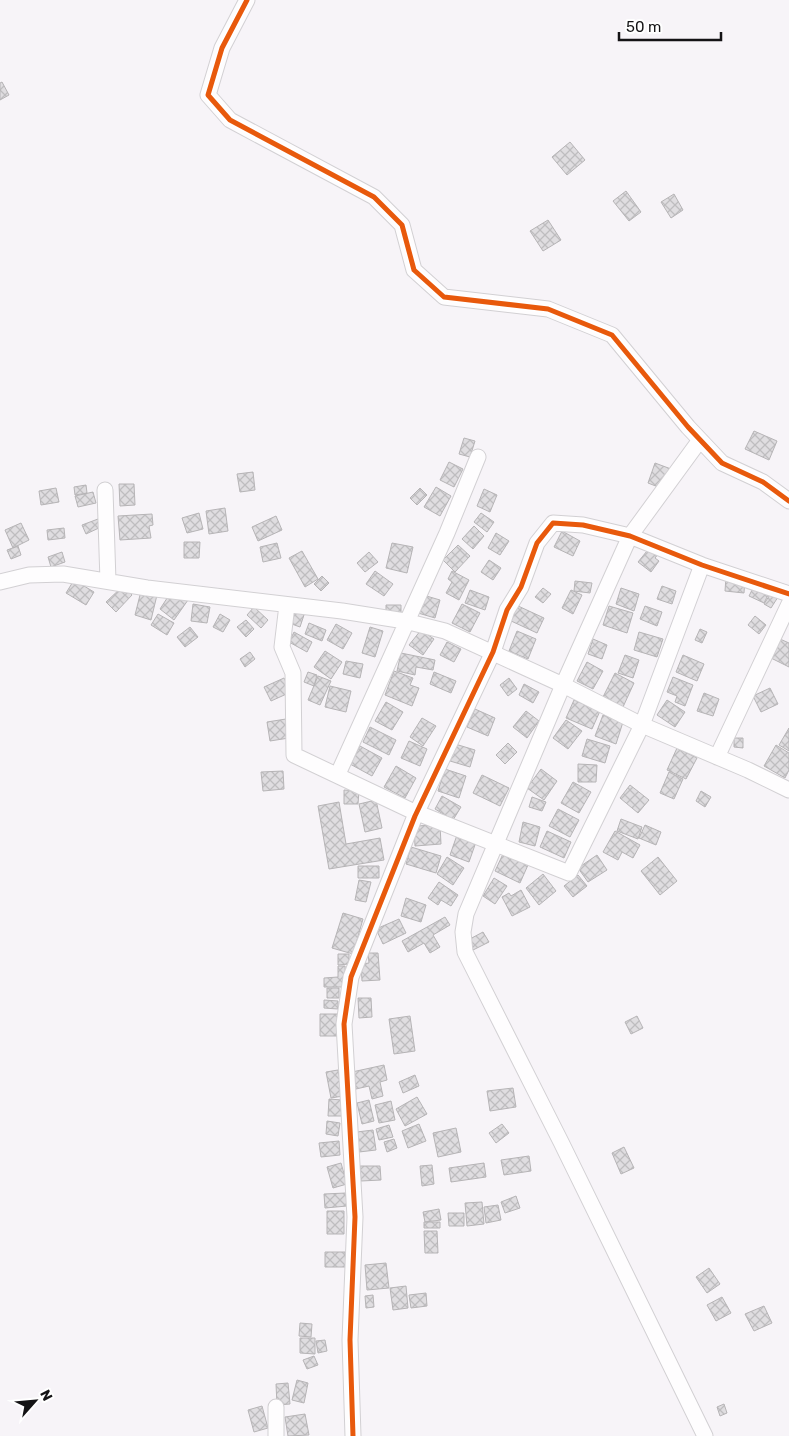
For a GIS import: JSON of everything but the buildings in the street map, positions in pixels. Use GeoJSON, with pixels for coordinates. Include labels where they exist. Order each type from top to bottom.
{"type":"FeatureCollection","features":[{"type":"Feature","properties":{"kind":"street"},"geometry":{"type":"LineString","coordinates":[[247,0],[222,48],[208,94],[230,120],[374,197],[402,225],[414,270],[444,297],[548,308],[612,335],[700,440],[722,463],[764,482],[789,501]]}},
{"type":"Feature","properties":{"kind":"street"},"geometry":{"type":"LineString","coordinates":[[700,440],[630,536],[495,845],[466,914],[463,932],[465,952],[561,1142],[705,1436]]}},
{"type":"Feature","properties":{"kind":"street"},"geometry":{"type":"LineString","coordinates":[[338,774],[447,532],[478,457]]}},
{"type":"Feature","properties":{"kind":"street"},"geometry":{"type":"LineString","coordinates":[[105,490],[108,581]]}},
{"type":"Feature","properties":{"kind":"street"},"geometry":{"type":"LineString","coordinates":[[353,1436],[350,1340],[355,1217],[344,1024],[351,977],[416,812],[493,652],[507,610],[521,586],[537,543],[553,523],[583,525],[630,536],[702,564],[789,594]]}},
{"type":"Feature","properties":{"kind":"street"},"geometry":{"type":"LineString","coordinates":[[287,605],[282,647],[293,672],[294,755],[416,812],[569,873],[642,725],[702,564]]}},
{"type":"Feature","properties":{"kind":"street"},"geometry":{"type":"LineString","coordinates":[[0,582],[29,574],[63,574],[406,622],[444,631],[564,685],[642,725],[718,756],[789,790]]}},
{"type":"Feature","properties":{"kind":"street"},"geometry":{"type":"LineString","coordinates":[[718,756],[789,604]]}},
{"type":"Feature","properties":{"kind":"street"},"geometry":{"type":"LineString","coordinates":[[276,1407],[276,1436]]}},
{"type":"Feature","properties":{"kind":"cycle path"},"geometry":{"type":"LineString","coordinates":[[247,0],[222,48],[208,95],[230,120],[374,197],[402,225],[414,270],[444,297],[548,309],[612,335],[688,427],[722,463],[763,482],[789,501]]}},
{"type":"Feature","properties":{"kind":"cycle path"},"geometry":{"type":"LineString","coordinates":[[353,1436],[350,1340],[355,1217],[344,1024],[351,977],[415,816],[493,652],[507,610],[521,587],[537,543],[553,523],[583,525],[630,536],[702,565],[789,594]]}}]}
